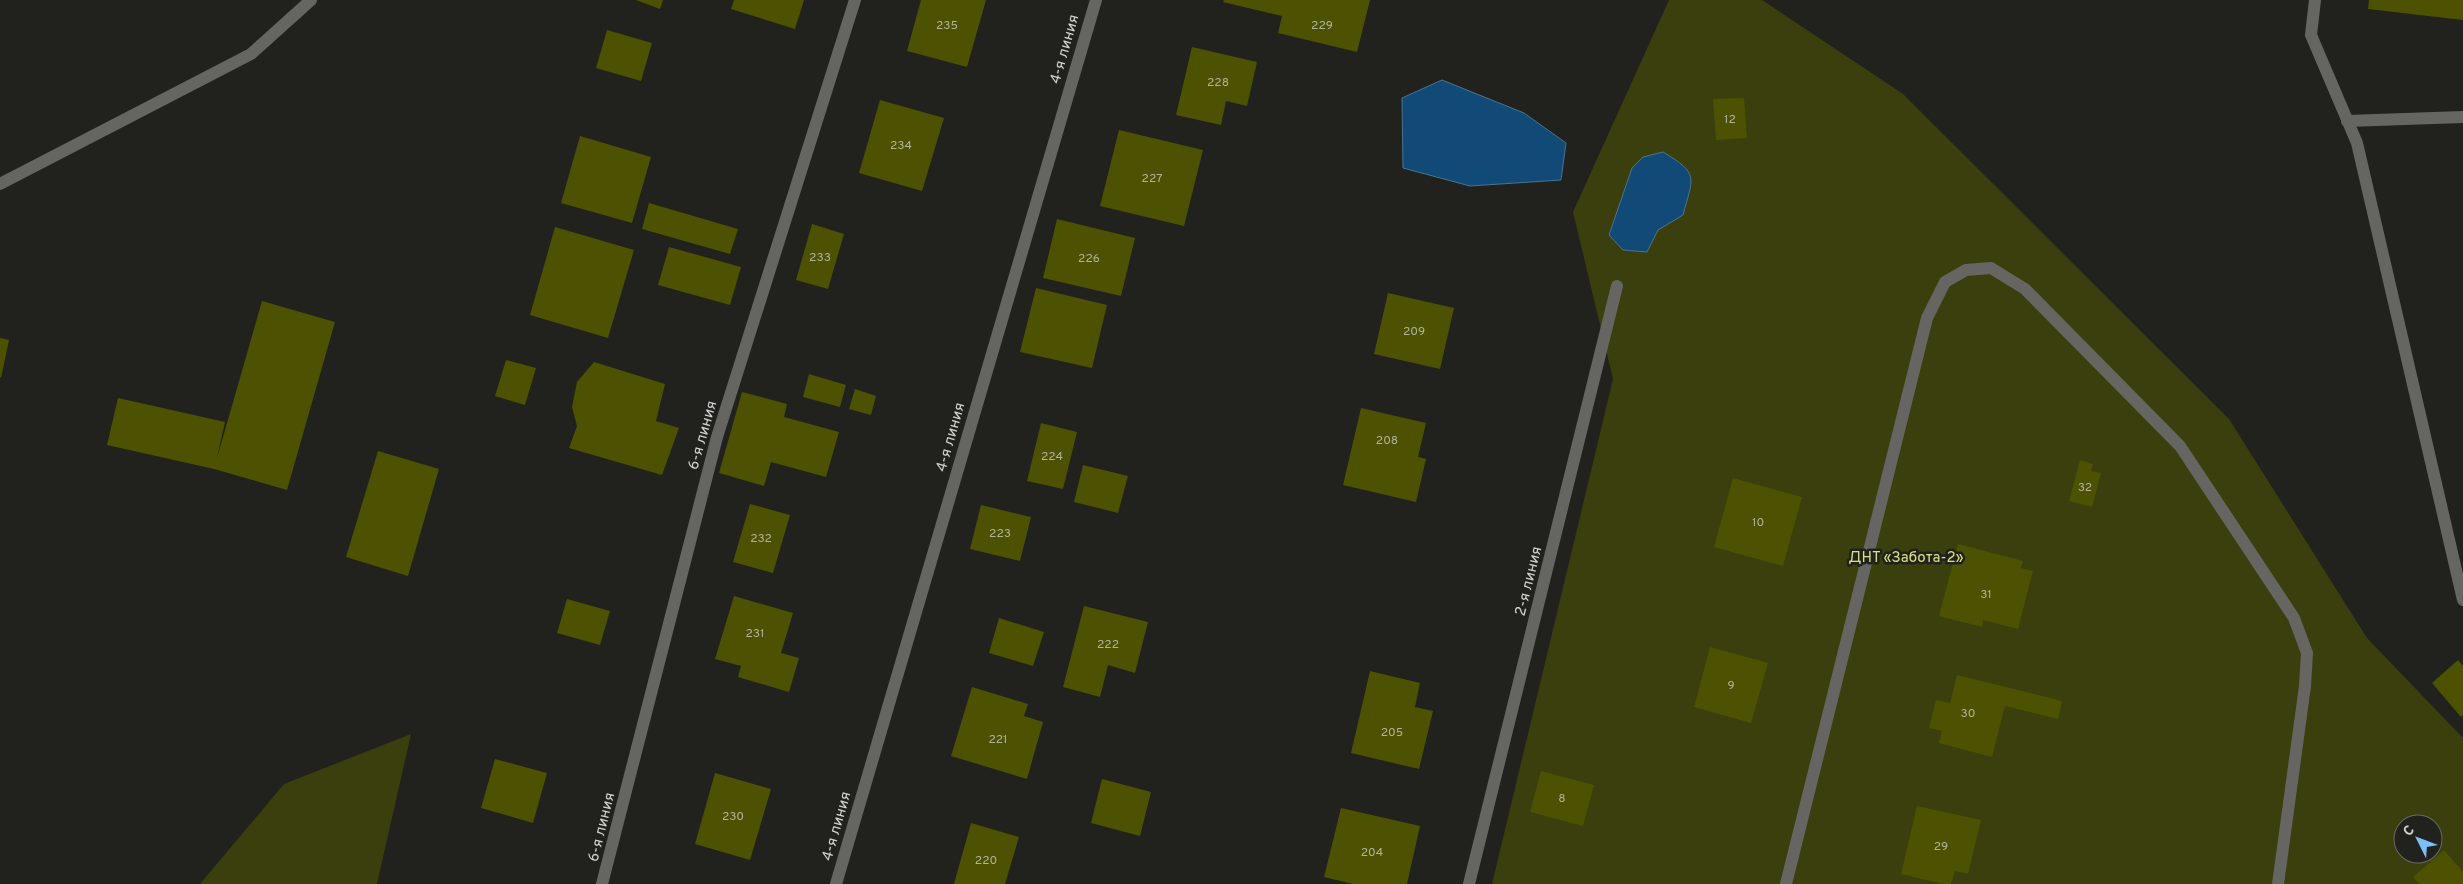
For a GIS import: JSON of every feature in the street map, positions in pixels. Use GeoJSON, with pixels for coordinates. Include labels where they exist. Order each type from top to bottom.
{"type":"FeatureCollection","features":[{"type":"Feature","properties":{"kind":"street"},"geometry":{"type":"LineString","coordinates":[[0,184],[251,54],[311,0]]}},
{"type":"Feature","properties":{"kind":"street","name":"6-я линия"},"geometry":{"type":"LineString","coordinates":[[602,884],[717,437],[855,0]]}},
{"type":"Feature","properties":{"kind":"street","name":"4-я линия"},"geometry":{"type":"LineString","coordinates":[[836,884],[1096,0]]}},
{"type":"Feature","properties":{"kind":"street"},"geometry":{"type":"LineString","coordinates":[[2315,0],[2311,35],[2356,143],[2463,600]]}},
{"type":"Feature","properties":{"kind":"street"},"geometry":{"type":"LineString","coordinates":[[2347,121],[2463,117]]}},
{"type":"Feature","properties":{"kind":"street"},"geometry":{"type":"LineString","coordinates":[[1786,884],[1927,318],[1945,282],[1966,270],[1991,268],[2026,289],[2180,446],[2294,618],[2307,653],[2305,686],[2278,884]]}},
{"type":"Feature","properties":{"kind":"street","name":"2-я линия"},"geometry":{"type":"LineString","coordinates":[[1469,884],[1617,286]]}},
{"type":"Feature","properties":{"kind":"green space","name":"ДНТ «Забота-2»"},"geometry":{"type":"Polygon","coordinates":[[[1669,0],[1762,0],[1903,94],[2229,419],[2367,638],[2463,738],[2463,884],[1492,884],[1613,379],[1573,212],[1669,0]]]}},
{"type":"Feature","properties":{"kind":"green space"},"geometry":{"type":"Polygon","coordinates":[[[411,734],[377,884],[200,884],[284,784],[411,734]]]}},
{"type":"Feature","properties":{"kind":"water"},"geometry":{"type":"Polygon","coordinates":[[[1442,80],[1524,113],[1566,143],[1561,180],[1470,186],[1403,168],[1402,98],[1442,80]]]}},
{"type":"Feature","properties":{"kind":"water"},"geometry":{"type":"Polygon","coordinates":[[[1663,152],[1683,166],[1691,178],[1683,215],[1658,230],[1647,252],[1623,250],[1609,235],[1632,168],[1643,157],[1663,152]]]}},
{"type":"Feature","properties":{"kind":"building"},"geometry":{"type":"Polygon","coordinates":[[[636,0],[663,0],[660,9],[636,0]]]}},
{"type":"Feature","properties":{"kind":"building"},"geometry":{"type":"Polygon","coordinates":[[[734,0],[804,0],[795,29],[731,9],[734,0]]]}},
{"type":"Feature","properties":{"kind":"building"},"geometry":{"type":"Polygon","coordinates":[[[921,0],[986,0],[967,67],[907,51],[921,0]]]}},
{"type":"Feature","properties":{"kind":"building"},"geometry":{"type":"Polygon","coordinates":[[[1224,0],[1370,0],[1357,52],[1278,33],[1282,16],[1223,2],[1224,0]]]}},
{"type":"Feature","properties":{"kind":"building"},"geometry":{"type":"Polygon","coordinates":[[[2369,0],[2463,0],[2463,20],[2368,9],[2369,0]]]}},
{"type":"Feature","properties":{"kind":"building"},"geometry":{"type":"Polygon","coordinates":[[[607,30],[652,43],[641,81],[596,68],[607,30]]]}},
{"type":"Feature","properties":{"kind":"building"},"geometry":{"type":"Polygon","coordinates":[[[1192,47],[1257,62],[1247,106],[1226,101],[1221,125],[1176,115],[1192,47]]]}},
{"type":"Feature","properties":{"kind":"building"},"geometry":{"type":"Polygon","coordinates":[[[1744,98],[1747,138],[1716,140],[1713,99],[1744,98]]]}},
{"type":"Feature","properties":{"kind":"building"},"geometry":{"type":"Polygon","coordinates":[[[880,100],[944,118],[922,191],[859,173],[880,100]]]}},
{"type":"Feature","properties":{"kind":"building"},"geometry":{"type":"Polygon","coordinates":[[[1119,130],[1203,150],[1184,226],[1100,206],[1119,130]]]}},
{"type":"Feature","properties":{"kind":"building"},"geometry":{"type":"Polygon","coordinates":[[[580,136],[651,157],[632,223],[561,203],[580,136]]]}},
{"type":"Feature","properties":{"kind":"building"},"geometry":{"type":"Polygon","coordinates":[[[649,203],[738,229],[730,254],[642,229],[649,203]]]}},
{"type":"Feature","properties":{"kind":"building"},"geometry":{"type":"Polygon","coordinates":[[[1057,219],[1135,238],[1121,296],[1043,278],[1057,219]]]}},
{"type":"Feature","properties":{"kind":"building"},"geometry":{"type":"Polygon","coordinates":[[[812,224],[844,234],[828,289],[796,280],[812,224]]]}},
{"type":"Feature","properties":{"kind":"building"},"geometry":{"type":"Polygon","coordinates":[[[555,227],[634,250],[608,338],[530,315],[555,227]]]}},
{"type":"Feature","properties":{"kind":"building"},"geometry":{"type":"Polygon","coordinates":[[[669,247],[741,267],[730,305],[658,285],[669,247]]]}},
{"type":"Feature","properties":{"kind":"building"},"geometry":{"type":"Polygon","coordinates":[[[1036,288],[1107,305],[1092,368],[1020,352],[1036,288]]]}},
{"type":"Feature","properties":{"kind":"building"},"geometry":{"type":"Polygon","coordinates":[[[1388,293],[1454,308],[1440,369],[1374,354],[1388,293]]]}},
{"type":"Feature","properties":{"kind":"building"},"geometry":{"type":"Polygon","coordinates":[[[262,301],[335,322],[287,490],[214,469],[107,445],[118,398],[225,422],[217,458],[262,301]]]}},
{"type":"Feature","properties":{"kind":"building"},"geometry":{"type":"Polygon","coordinates":[[[0,338],[9,340],[1,378],[0,377],[0,338]]]}},
{"type":"Feature","properties":{"kind":"building"},"geometry":{"type":"Polygon","coordinates":[[[506,360],[536,368],[525,405],[495,396],[506,360]]]}},
{"type":"Feature","properties":{"kind":"building"},"geometry":{"type":"Polygon","coordinates":[[[594,362],[665,384],[656,421],[679,428],[662,475],[569,448],[577,426],[572,407],[577,382],[594,362]]]}},
{"type":"Feature","properties":{"kind":"building"},"geometry":{"type":"Polygon","coordinates":[[[809,374],[846,385],[840,407],[803,397],[809,374]]]}},
{"type":"Feature","properties":{"kind":"building"},"geometry":{"type":"Polygon","coordinates":[[[855,389],[876,396],[871,415],[849,409],[855,389]]]}},
{"type":"Feature","properties":{"kind":"building"},"geometry":{"type":"Polygon","coordinates":[[[742,392],[787,404],[784,417],[839,432],[826,477],[771,462],[764,486],[719,473],[742,392]]]}},
{"type":"Feature","properties":{"kind":"building"},"geometry":{"type":"Polygon","coordinates":[[[1361,408],[1426,423],[1418,457],[1426,459],[1416,502],[1343,485],[1361,408]]]}},
{"type":"Feature","properties":{"kind":"building"},"geometry":{"type":"Polygon","coordinates":[[[1041,423],[1077,432],[1063,489],[1027,481],[1041,423]]]}},
{"type":"Feature","properties":{"kind":"building"},"geometry":{"type":"Polygon","coordinates":[[[378,451],[439,469],[408,576],[346,557],[378,451]]]}},
{"type":"Feature","properties":{"kind":"building"},"geometry":{"type":"Polygon","coordinates":[[[2080,460],[2093,464],[2091,471],[2101,473],[2092,507],[2069,501],[2080,460]]]}},
{"type":"Feature","properties":{"kind":"building"},"geometry":{"type":"Polygon","coordinates":[[[1083,465],[1128,476],[1118,513],[1074,502],[1083,465]]]}},
{"type":"Feature","properties":{"kind":"building"},"geometry":{"type":"Polygon","coordinates":[[[1733,478],[1802,497],[1783,566],[1714,547],[1733,478]]]}},
{"type":"Feature","properties":{"kind":"building"},"geometry":{"type":"Polygon","coordinates":[[[750,504],[790,515],[773,573],[733,562],[750,504]]]}},
{"type":"Feature","properties":{"kind":"building"},"geometry":{"type":"Polygon","coordinates":[[[981,505],[1031,517],[1020,561],[970,549],[981,505]]]}},
{"type":"Feature","properties":{"kind":"building"},"geometry":{"type":"Polygon","coordinates":[[[1958,544],[2023,561],[2021,568],[2033,571],[2018,629],[1983,620],[1982,627],[1939,616],[1958,544]]]}},
{"type":"Feature","properties":{"kind":"building"},"geometry":{"type":"Polygon","coordinates":[[[734,596],[793,613],[781,653],[799,658],[789,692],[738,677],[741,666],[715,659],[734,596]]]}},
{"type":"Feature","properties":{"kind":"building"},"geometry":{"type":"Polygon","coordinates":[[[567,599],[610,611],[600,645],[557,633],[567,599]]]}},
{"type":"Feature","properties":{"kind":"building"},"geometry":{"type":"Polygon","coordinates":[[[1084,606],[1148,622],[1135,673],[1108,665],[1100,697],[1063,687],[1084,606]]]}},
{"type":"Feature","properties":{"kind":"building"},"geometry":{"type":"Polygon","coordinates":[[[999,618],[1044,632],[1033,666],[989,653],[999,618]]]}},
{"type":"Feature","properties":{"kind":"building"},"geometry":{"type":"Polygon","coordinates":[[[1710,647],[1768,663],[1751,723],[1694,707],[1710,647]]]}},
{"type":"Feature","properties":{"kind":"building"},"geometry":{"type":"Polygon","coordinates":[[[2458,660],[2463,666],[2463,715],[2461,717],[2432,683],[2458,660]]]}},
{"type":"Feature","properties":{"kind":"building"},"geometry":{"type":"Polygon","coordinates":[[[1370,671],[1420,683],[1415,707],[1433,711],[1419,769],[1351,753],[1370,671]]]}},
{"type":"Feature","properties":{"kind":"building"},"geometry":{"type":"Polygon","coordinates":[[[1957,675],[2062,701],[2058,719],[2005,706],[1992,757],[1939,743],[1942,731],[1929,728],[1936,700],[1950,703],[1957,675]]]}},
{"type":"Feature","properties":{"kind":"building"},"geometry":{"type":"Polygon","coordinates":[[[972,687],[1028,704],[1024,716],[1043,722],[1027,779],[951,756],[972,687]]]}},
{"type":"Feature","properties":{"kind":"building"},"geometry":{"type":"Polygon","coordinates":[[[495,759],[547,773],[533,823],[481,808],[495,759]]]}},
{"type":"Feature","properties":{"kind":"building"},"geometry":{"type":"Polygon","coordinates":[[[1541,771],[1594,785],[1583,826],[1530,812],[1541,771]]]}},
{"type":"Feature","properties":{"kind":"building"},"geometry":{"type":"Polygon","coordinates":[[[715,773],[771,789],[750,860],[695,844],[715,773]]]}},
{"type":"Feature","properties":{"kind":"building"},"geometry":{"type":"Polygon","coordinates":[[[1102,779],[1151,792],[1140,836],[1091,823],[1102,779]]]}},
{"type":"Feature","properties":{"kind":"building"},"geometry":{"type":"Polygon","coordinates":[[[1917,806],[1981,820],[1968,874],[1955,871],[1951,884],[1943,884],[1901,874],[1917,806]]]}},
{"type":"Feature","properties":{"kind":"building"},"geometry":{"type":"Polygon","coordinates":[[[1341,808],[1420,826],[1407,884],[1353,884],[1324,877],[1341,808]]]}},
{"type":"Feature","properties":{"kind":"building"},"geometry":{"type":"Polygon","coordinates":[[[971,823],[1019,837],[1005,884],[954,884],[971,823]]]}},
{"type":"Feature","properties":{"kind":"building"},"geometry":{"type":"Polygon","coordinates":[[[2443,851],[2463,872],[2463,884],[2419,884],[2413,877],[2428,864],[2443,864],[2443,851]]]}}]}
